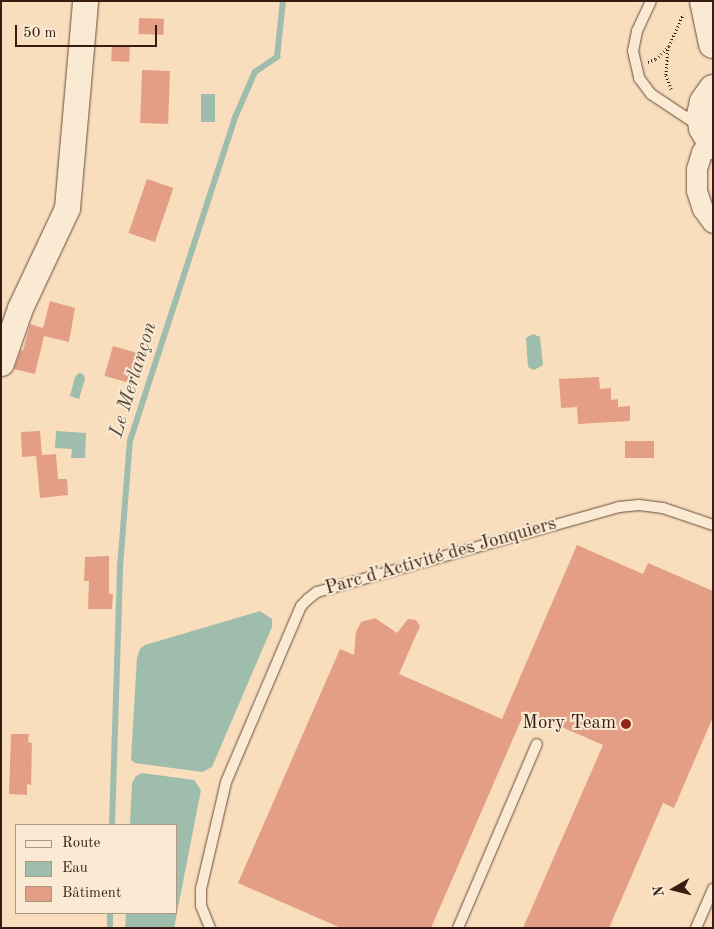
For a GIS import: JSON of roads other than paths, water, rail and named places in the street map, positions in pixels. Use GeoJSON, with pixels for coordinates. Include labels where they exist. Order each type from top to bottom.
{"type":"FeatureCollection","features":[{"type":"Feature","properties":{"kind":"main road"},"geometry":{"type":"LineString","coordinates":[[694,6],[713,44]]}},
{"type":"Feature","properties":{"kind":"main road"},"geometry":{"type":"LineString","coordinates":[[708,138],[701,115],[704,102],[713,89]]}},
{"type":"Feature","properties":{"kind":"street"},"geometry":{"type":"LineString","coordinates":[[1,363],[20,308],[66,208],[85,1]]}},
{"type":"Feature","properties":{"kind":"street"},"geometry":{"type":"LineString","coordinates":[[708,138],[698,169],[697,190],[703,209],[713,223]]}},
{"type":"Feature","properties":{"kind":"lane"},"geometry":{"type":"LineString","coordinates":[[651,1],[636,31],[633,51],[639,78],[651,94],[708,138]]}},
{"type":"Feature","properties":{"kind":"lane","name":"Parc d'Activité des Jonquiers"},"geometry":{"type":"LineString","coordinates":[[210,928],[201,906],[201,889],[224,789],[301,606],[308,599],[317,592],[619,507],[639,505],[663,508],[713,525]]}},
{"type":"Feature","properties":{"kind":"lane"},"geometry":{"type":"LineString","coordinates":[[458,928],[537,744]]}},
{"type":"Feature","properties":{"kind":"lane"},"geometry":{"type":"LineString","coordinates":[[696,928],[713,889]]}},
{"type":"Feature","properties":{"kind":"water"},"geometry":{"type":"Polygon","coordinates":[[[201,94],[215,94],[215,122],[201,122],[201,94]]]}},
{"type":"Feature","properties":{"kind":"water"},"geometry":{"type":"Polygon","coordinates":[[[533,334],[540,337],[543,365],[534,370],[528,367],[526,338],[533,334]]]}},
{"type":"Feature","properties":{"kind":"water"},"geometry":{"type":"Polygon","coordinates":[[[79,373],[83,374],[85,379],[79,399],[70,396],[75,377],[79,373]]]}},
{"type":"Feature","properties":{"kind":"water"},"geometry":{"type":"Polygon","coordinates":[[[56,431],[86,433],[85,458],[71,458],[72,449],[55,448],[56,431]]]}},
{"type":"Feature","properties":{"kind":"water"},"geometry":{"type":"Polygon","coordinates":[[[260,611],[272,619],[272,627],[212,767],[202,772],[135,763],[131,760],[137,658],[140,649],[145,645],[260,611]]]}},
{"type":"Feature","properties":{"kind":"water"},"geometry":{"type":"Polygon","coordinates":[[[142,773],[194,780],[201,790],[178,908],[178,824],[130,824],[132,783],[136,776],[142,773]]]}},
{"type":"Feature","properties":{"kind":"water"},"geometry":{"type":"Polygon","coordinates":[[[126,914],[177,914],[174,928],[125,928],[126,914]]]}},
{"type":"Feature","properties":{"kind":"waterway","name":"Le Merlançon"},"geometry":{"type":"LineString","coordinates":[[112,824],[120,567],[130,441],[234,120],[255,72],[277,57],[283,1]]}},
{"type":"Feature","properties":{"kind":"waterway","name":"Le Merlançon"},"geometry":{"type":"LineString","coordinates":[[110,914],[110,928]]}},
{"type":"Feature","properties":{"kind":"place","name":"Mory Team"},"geometry":{"type":"Point","coordinates":[626,724]}}]}
